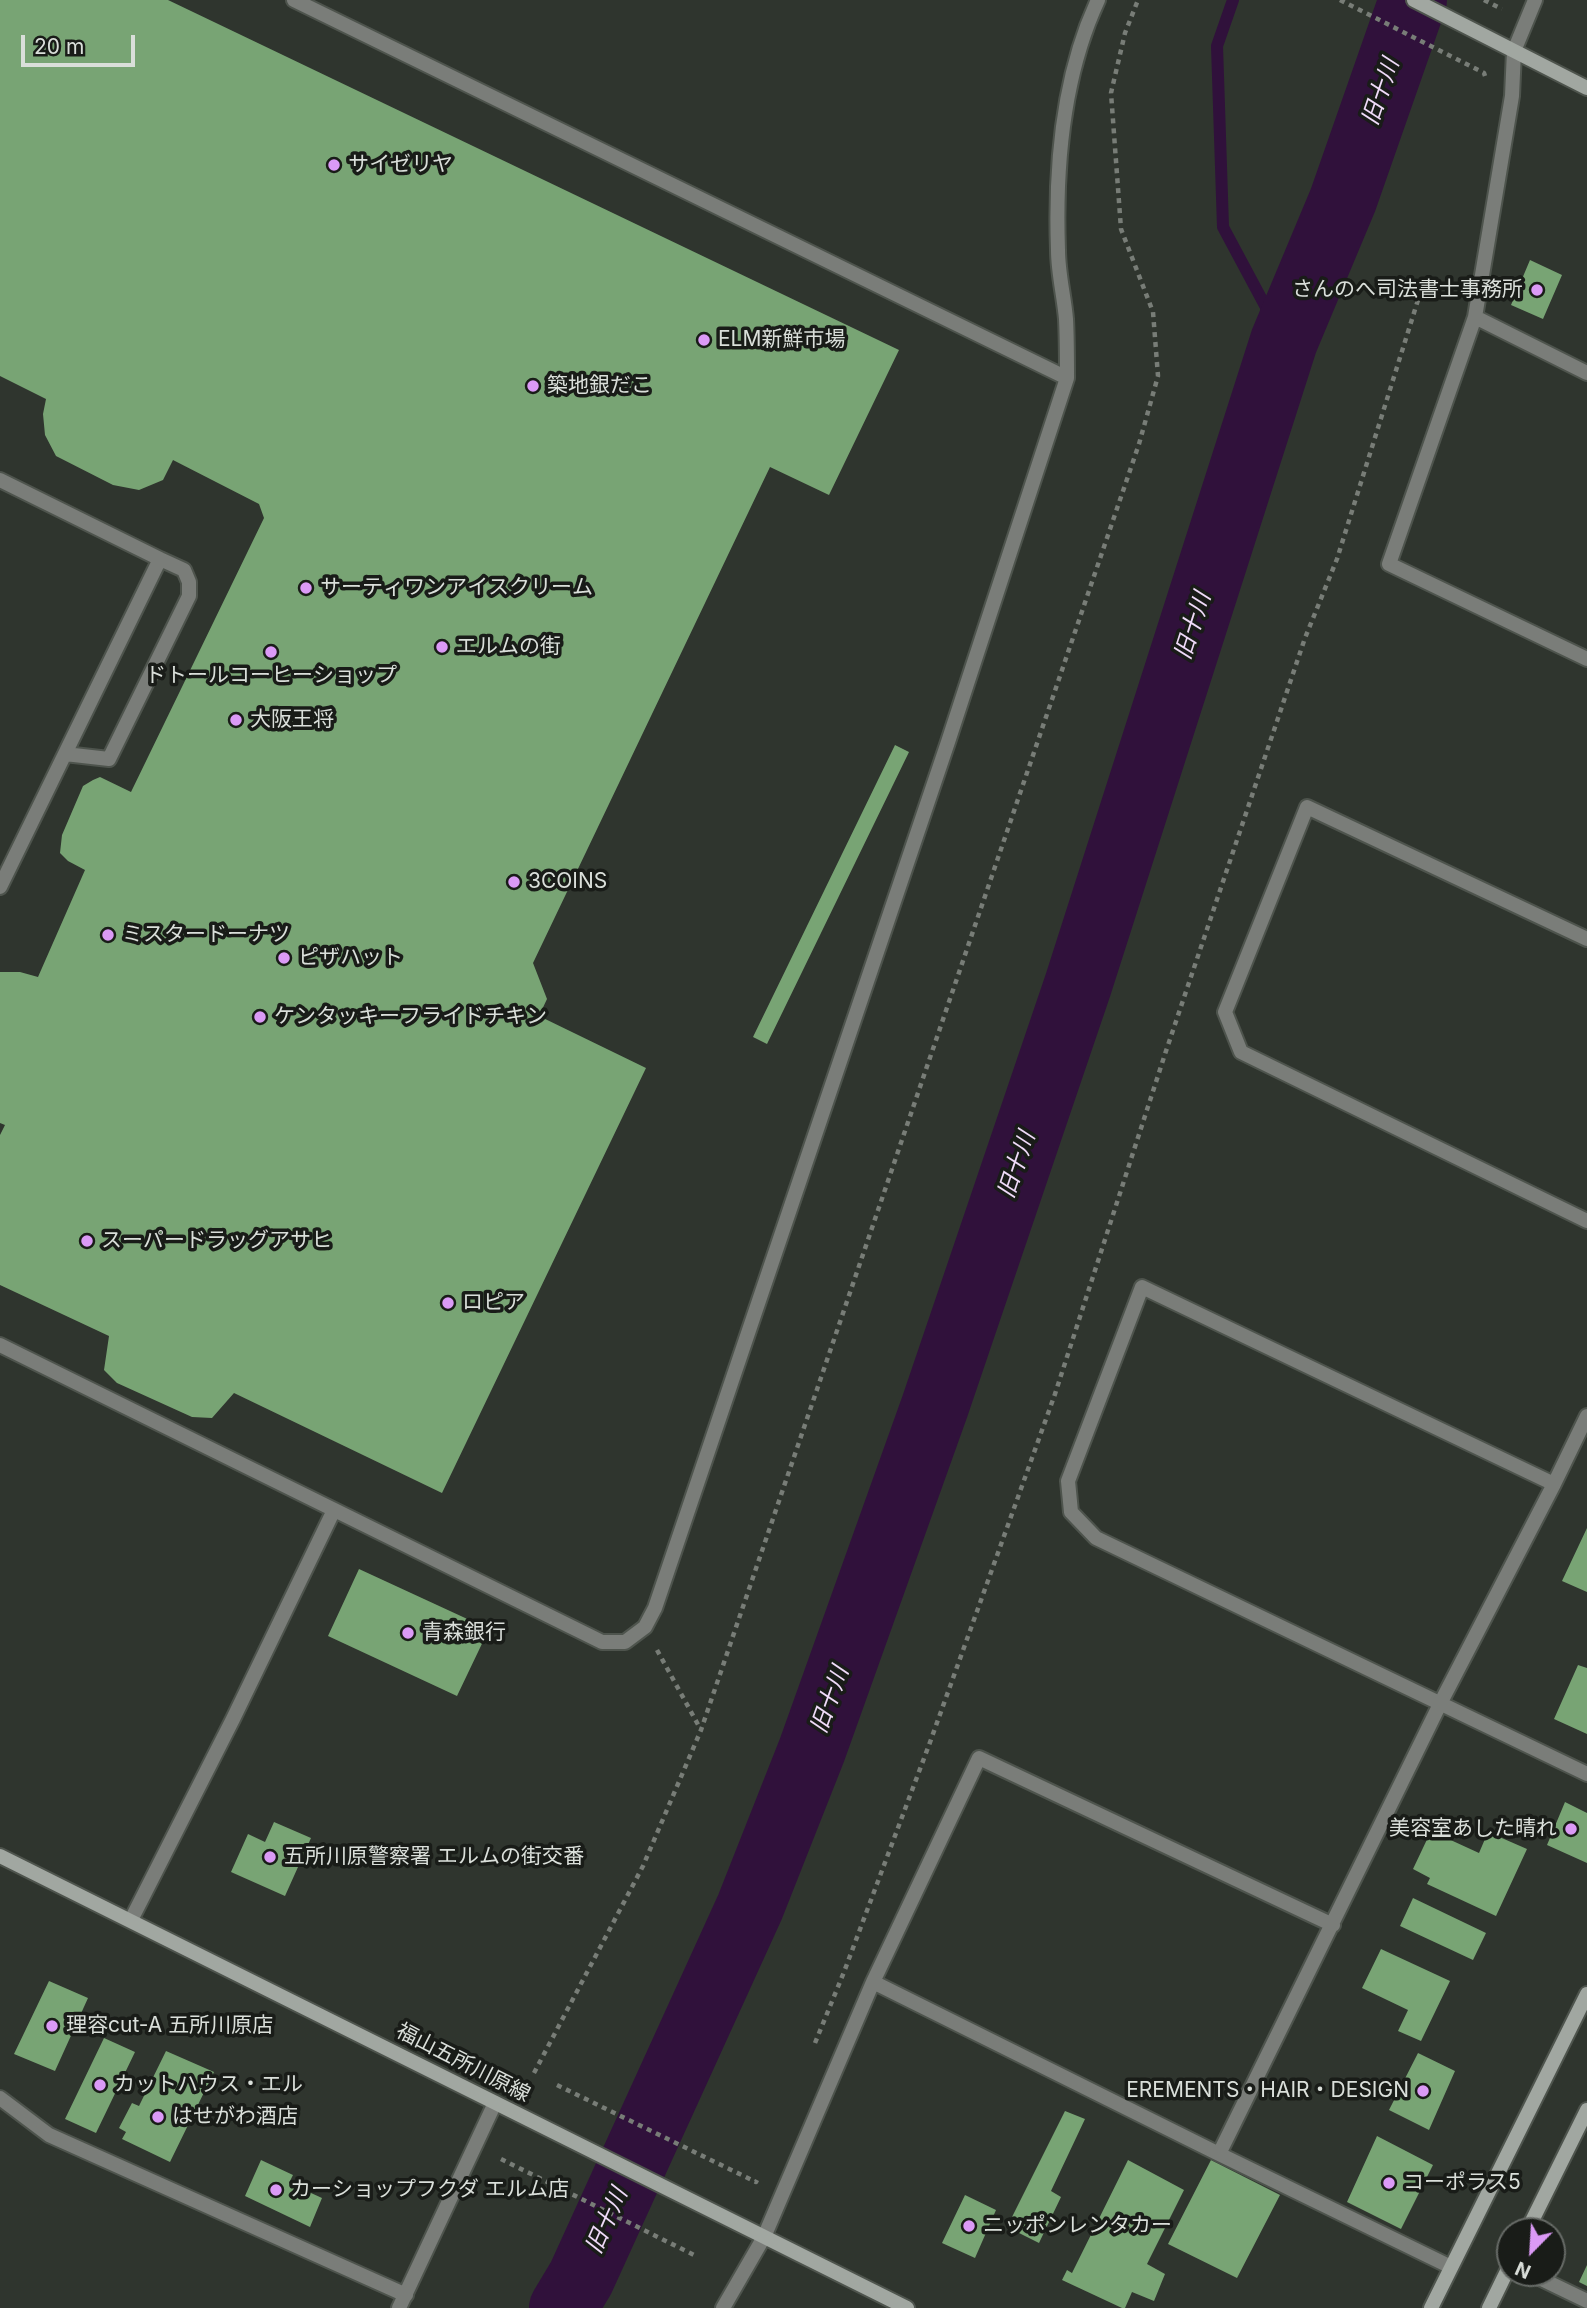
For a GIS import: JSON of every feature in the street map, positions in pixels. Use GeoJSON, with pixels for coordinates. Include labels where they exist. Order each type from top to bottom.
{"type":"FeatureCollection","features":[{"type":"Feature","properties":{"kind":"main road"},"geometry":{"type":"LineString","coordinates":[[1414,0],[1587,88]]}},
{"type":"Feature","properties":{"kind":"main road","name":"福山五所川原線"},"geometry":{"type":"LineString","coordinates":[[0,1856],[907,2308]]}},
{"type":"Feature","properties":{"kind":"main road"},"geometry":{"type":"LineString","coordinates":[[1431,2308],[1587,1994]]}},
{"type":"Feature","properties":{"kind":"main road"},"geometry":{"type":"LineString","coordinates":[[1534,2217],[1587,2110]]}},
{"type":"Feature","properties":{"kind":"main road"},"geometry":{"type":"LineString","coordinates":[[1489,2308],[1499,2287]]}},
{"type":"Feature","properties":{"kind":"street"},"geometry":{"type":"LineString","coordinates":[[294,0],[1067,378]]}},
{"type":"Feature","properties":{"kind":"street"},"geometry":{"type":"LineString","coordinates":[[0,1345],[602,1642],[625,1642],[645,1627],[655,1608],[948,742],[1067,378],[1066,321],[1058,253],[1058,166],[1073,75],[1098,0]]}},
{"type":"Feature","properties":{"kind":"street"},"geometry":{"type":"LineString","coordinates":[[1535,0],[1514,51],[1512,96],[1475,317],[1389,564],[1587,659]]}},
{"type":"Feature","properties":{"kind":"street"},"geometry":{"type":"LineString","coordinates":[[1475,317],[1587,373]]}},
{"type":"Feature","properties":{"kind":"street"},"geometry":{"type":"LineString","coordinates":[[0,480],[184,570],[189,582],[189,596],[109,758],[65,754]]}},
{"type":"Feature","properties":{"kind":"street"},"geometry":{"type":"LineString","coordinates":[[0,885],[160,559]]}},
{"type":"Feature","properties":{"kind":"street"},"geometry":{"type":"LineString","coordinates":[[1587,939],[1307,807],[1225,1012],[1241,1052],[1587,1221]]}},
{"type":"Feature","properties":{"kind":"street"},"geometry":{"type":"LineString","coordinates":[[1554,1484],[1142,1287],[1068,1480],[1071,1512],[1096,1538],[1587,1774]]}},
{"type":"Feature","properties":{"kind":"street"},"geometry":{"type":"LineString","coordinates":[[1219,2154],[1441,1702],[1587,1416]]}},
{"type":"Feature","properties":{"kind":"street"},"geometry":{"type":"LineString","coordinates":[[131,1920],[233,1719],[334,1510]]}},
{"type":"Feature","properties":{"kind":"street"},"geometry":{"type":"LineString","coordinates":[[723,2308],[764,2237],[873,1982],[979,1758],[1333,1925]]}},
{"type":"Feature","properties":{"kind":"street"},"geometry":{"type":"LineString","coordinates":[[873,1982],[1451,2267]]}},
{"type":"Feature","properties":{"kind":"street"},"geometry":{"type":"LineString","coordinates":[[0,2098],[50,2135],[403,2302],[495,2103]]}},
{"type":"Feature","properties":{"kind":"street"},"geometry":{"type":"LineString","coordinates":[[1558,2287],[1587,2301]]}},
{"type":"Feature","properties":{"kind":"path"},"geometry":{"type":"LineString","coordinates":[[534,2073],[643,1866],[701,1730],[1130,470],[1158,376],[1153,312],[1121,229],[1111,93],[1125,33],[1138,0]]}},
{"type":"Feature","properties":{"kind":"path"},"geometry":{"type":"LineString","coordinates":[[1340,0],[1484,73],[1487,82]]}},
{"type":"Feature","properties":{"kind":"path"},"geometry":{"type":"LineString","coordinates":[[1484,0],[1508,11]]}},
{"type":"Feature","properties":{"kind":"path"},"geometry":{"type":"LineString","coordinates":[[813,2046],[844,1972],[929,1745],[1055,1394],[1166,1051],[1305,638],[1336,559],[1418,300],[1460,292]]}},
{"type":"Feature","properties":{"kind":"path"},"geometry":{"type":"LineString","coordinates":[[645,1627],[701,1730]]}},
{"type":"Feature","properties":{"kind":"path"},"geometry":{"type":"LineString","coordinates":[[557,2085],[756,2182],[761,2169]]}},
{"type":"Feature","properties":{"kind":"path"},"geometry":{"type":"LineString","coordinates":[[501,2159],[694,2255]]}},
{"type":"Feature","properties":{"kind":"building","name":"エルムの街"},"geometry":{"type":"Polygon","coordinates":[[[0,0],[168,0],[899,350],[829,495],[770,467],[533,963],[547,999],[539,1016],[646,1068],[442,1493],[234,1393],[212,1418],[192,1417],[117,1383],[104,1370],[109,1336],[0,1285],[0,1135],[5,1125],[0,1123],[0,972],[20,972],[38,977],[85,870],[68,861],[60,853],[62,835],[83,786],[100,777],[131,792],[264,518],[259,504],[173,460],[163,480],[139,490],[113,485],[56,456],[45,435],[43,414],[46,399],[0,376],[0,0]]]}},
{"type":"Feature","properties":{"kind":"building","name":"さんのへ司法書士事務所"},"geometry":{"type":"Polygon","coordinates":[[[1530,260],[1562,275],[1543,319],[1511,305],[1530,260]]]}},
{"type":"Feature","properties":{"kind":"building"},"geometry":{"type":"Polygon","coordinates":[[[895,745],[909,752],[767,1044],[753,1037],[895,745]]]}},
{"type":"Feature","properties":{"kind":"building"},"geometry":{"type":"Polygon","coordinates":[[[1587,1528],[1587,1592],[1562,1581],[1587,1528]]]}},
{"type":"Feature","properties":{"kind":"building","name":"青森銀行"},"geometry":{"type":"Polygon","coordinates":[[[359,1569],[489,1629],[457,1696],[328,1636],[359,1569]]]}},
{"type":"Feature","properties":{"kind":"building"},"geometry":{"type":"Polygon","coordinates":[[[1578,1665],[1587,1668],[1587,1734],[1554,1719],[1578,1665]]]}},
{"type":"Feature","properties":{"kind":"building","name":"美容室あした晴れ"},"geometry":{"type":"Polygon","coordinates":[[[1565,1802],[1587,1813],[1587,1863],[1547,1845],[1565,1802]]]}},
{"type":"Feature","properties":{"kind":"building","name":"五所川原警察署 エルムの街交番"},"geometry":{"type":"Polygon","coordinates":[[[274,1822],[311,1838],[285,1896],[231,1872],[248,1834],[265,1842],[274,1822]]]}},
{"type":"Feature","properties":{"kind":"building"},"geometry":{"type":"Polygon","coordinates":[[[1431,1831],[1479,1853],[1488,1832],[1527,1849],[1496,1916],[1427,1884],[1430,1878],[1413,1869],[1431,1831]]]}},
{"type":"Feature","properties":{"kind":"building"},"geometry":{"type":"Polygon","coordinates":[[[1413,1898],[1486,1933],[1473,1960],[1400,1926],[1413,1898]]]}},
{"type":"Feature","properties":{"kind":"building"},"geometry":{"type":"Polygon","coordinates":[[[1381,1949],[1450,1981],[1421,2041],[1398,2031],[1408,2010],[1362,1988],[1381,1949]]]}},
{"type":"Feature","properties":{"kind":"building","name":"理容cut-A 五所川原店"},"geometry":{"type":"Polygon","coordinates":[[[49,1981],[88,1998],[55,2071],[14,2054],[49,1981]]]}},
{"type":"Feature","properties":{"kind":"building","name":"カットハウス・エル"},"geometry":{"type":"Polygon","coordinates":[[[104,2038],[135,2052],[96,2133],[65,2119],[104,2038]]]}},
{"type":"Feature","properties":{"kind":"building","name":"はせがわ酒店"},"geometry":{"type":"Polygon","coordinates":[[[166,2051],[214,2072],[170,2162],[122,2139],[126,2132],[119,2128],[132,2103],[139,2106],[166,2051]]]}},
{"type":"Feature","properties":{"kind":"building","name":"EREMENTS・HAIR・DESIGN"},"geometry":{"type":"Polygon","coordinates":[[[1418,2053],[1455,2071],[1429,2130],[1389,2110],[1418,2053]]]}},
{"type":"Feature","properties":{"kind":"building"},"geometry":{"type":"Polygon","coordinates":[[[1065,2111],[1085,2119],[1051,2191],[1061,2197],[1039,2243],[1007,2227],[1065,2111]]]}},
{"type":"Feature","properties":{"kind":"building","name":"コーポラス5"},"geometry":{"type":"Polygon","coordinates":[[[1377,2136],[1433,2165],[1401,2229],[1347,2202],[1377,2136]]]}},
{"type":"Feature","properties":{"kind":"building","name":"カーショップフクダ エルム店"},"geometry":{"type":"Polygon","coordinates":[[[261,2160],[293,2175],[289,2183],[322,2198],[310,2227],[245,2196],[261,2160]]]}},
{"type":"Feature","properties":{"kind":"building"},"geometry":{"type":"Polygon","coordinates":[[[1128,2160],[1184,2190],[1147,2264],[1165,2274],[1154,2301],[1132,2292],[1125,2308],[1122,2308],[1062,2280],[1067,2270],[1072,2273],[1128,2160]]]}},
{"type":"Feature","properties":{"kind":"building"},"geometry":{"type":"Polygon","coordinates":[[[1211,2160],[1280,2195],[1237,2278],[1168,2244],[1211,2160]]]}},
{"type":"Feature","properties":{"kind":"building","name":"ニッポンレンタカー"},"geometry":{"type":"Polygon","coordinates":[[[965,2195],[996,2210],[975,2258],[942,2243],[965,2195]]]}},
{"type":"Feature","properties":{"kind":"building"},"geometry":{"type":"Polygon","coordinates":[[[1587,2265],[1587,2286],[1579,2282],[1587,2265]]]}},
{"type":"Feature","properties":{"kind":"waterway"},"geometry":{"type":"LineString","coordinates":[[1233,0],[1217,46],[1223,227],[1284,341]]}},
{"type":"Feature","properties":{"kind":"waterway","name":"旧十川"},"geometry":{"type":"LineString","coordinates":[[563,2308],[581,2278],[750,1907],[812,1750],[935,1406],[1078,985],[1284,341],[1343,200],[1413,0]]}},
{"type":"Feature","properties":{"kind":"place","name":"サイゼリヤ"},"geometry":{"type":"Point","coordinates":[334,165]}},
{"type":"Feature","properties":{"kind":"place","name":"さんのへ司法書士事務所"},"geometry":{"type":"Point","coordinates":[1537,290]}},
{"type":"Feature","properties":{"kind":"place","name":"ELM新鮮市場"},"geometry":{"type":"Point","coordinates":[704,340]}},
{"type":"Feature","properties":{"kind":"place","name":"築地銀だこ"},"geometry":{"type":"Point","coordinates":[533,386]}},
{"type":"Feature","properties":{"kind":"place","name":"サーティワンアイスクリーム"},"geometry":{"type":"Point","coordinates":[306,588]}},
{"type":"Feature","properties":{"kind":"place","name":"エルムの街"},"geometry":{"type":"Point","coordinates":[442,647]}},
{"type":"Feature","properties":{"kind":"place","name":"ドトールコーヒーショップ"},"geometry":{"type":"Point","coordinates":[271,652]}},
{"type":"Feature","properties":{"kind":"place","name":"大阪王将"},"geometry":{"type":"Point","coordinates":[236,720]}},
{"type":"Feature","properties":{"kind":"place","name":"3COINS"},"geometry":{"type":"Point","coordinates":[514,882]}},
{"type":"Feature","properties":{"kind":"place","name":"ミスタードーナツ"},"geometry":{"type":"Point","coordinates":[108,935]}},
{"type":"Feature","properties":{"kind":"place","name":"ピザハット"},"geometry":{"type":"Point","coordinates":[284,958]}},
{"type":"Feature","properties":{"kind":"place","name":"ケンタッキーフライドチキン"},"geometry":{"type":"Point","coordinates":[260,1017]}},
{"type":"Feature","properties":{"kind":"place","name":"スーパードラッグアサヒ"},"geometry":{"type":"Point","coordinates":[87,1241]}},
{"type":"Feature","properties":{"kind":"place","name":"ロピア"},"geometry":{"type":"Point","coordinates":[448,1303]}},
{"type":"Feature","properties":{"kind":"place","name":"青森銀行"},"geometry":{"type":"Point","coordinates":[408,1633]}},
{"type":"Feature","properties":{"kind":"place","name":"美容室あした晴れ"},"geometry":{"type":"Point","coordinates":[1571,1829]}},
{"type":"Feature","properties":{"kind":"place","name":"五所川原警察署 エルムの街交番"},"geometry":{"type":"Point","coordinates":[270,1857]}},
{"type":"Feature","properties":{"kind":"place","name":"理容cut-A 五所川原店"},"geometry":{"type":"Point","coordinates":[52,2026]}},
{"type":"Feature","properties":{"kind":"place","name":"カットハウス・エル"},"geometry":{"type":"Point","coordinates":[100,2085]}},
{"type":"Feature","properties":{"kind":"place","name":"EREMENTS・HAIR・DESIGN"},"geometry":{"type":"Point","coordinates":[1423,2091]}},
{"type":"Feature","properties":{"kind":"place","name":"はせがわ酒店"},"geometry":{"type":"Point","coordinates":[158,2117]}},
{"type":"Feature","properties":{"kind":"place","name":"コーポラス5"},"geometry":{"type":"Point","coordinates":[1389,2183]}},
{"type":"Feature","properties":{"kind":"place","name":"カーショップフクダ エルム店"},"geometry":{"type":"Point","coordinates":[276,2190]}},
{"type":"Feature","properties":{"kind":"place","name":"ニッポンレンタカー"},"geometry":{"type":"Point","coordinates":[969,2226]}}]}
